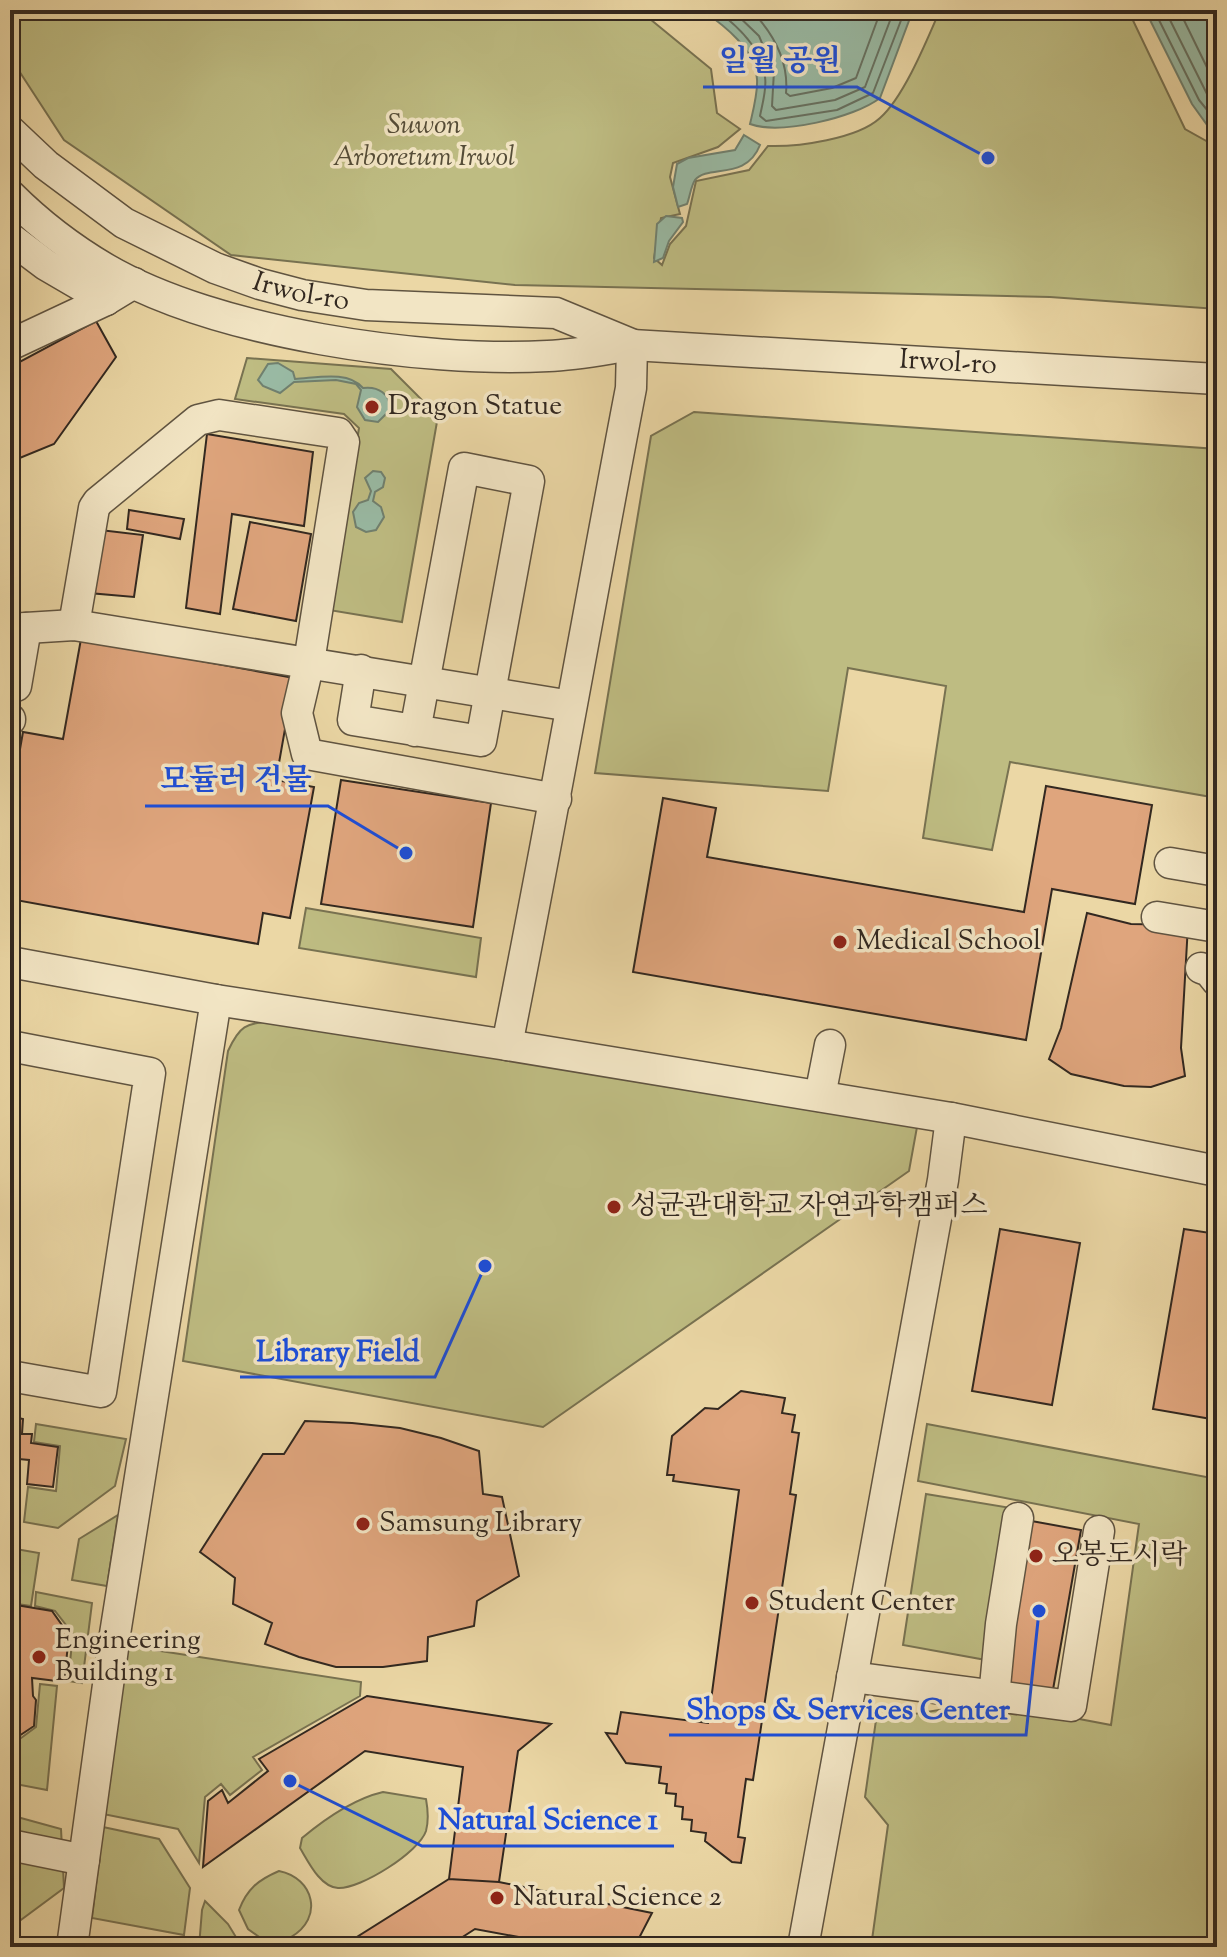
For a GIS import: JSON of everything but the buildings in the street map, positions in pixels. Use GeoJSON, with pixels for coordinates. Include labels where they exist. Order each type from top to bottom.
{"type":"FeatureCollection","features":[{"type":"Feature","properties":{"kind":"street","name":"Irwol-ro"},"geometry":{"type":"LineString","coordinates":[[10,131],[46,165],[124,223],[215,268],[260,284],[302,295],[366,305],[556,313],[632,345]]}},
{"type":"Feature","properties":{"kind":"street","name":"Irwol-ro"},"geometry":{"type":"LineString","coordinates":[[10,195],[65,243],[134,283],[236,320],[341,341],[416,351],[550,356],[632,345],[1217,379]]}},
{"type":"Feature","properties":{"kind":"street"},"geometry":{"type":"LineString","coordinates":[[10,238],[46,265],[106,300]]}},
{"type":"Feature","properties":{"kind":"street"},"geometry":{"type":"LineString","coordinates":[[10,345],[106,300],[134,283]]}},
{"type":"Feature","properties":{"kind":"street"},"geometry":{"type":"LineString","coordinates":[[507,1045],[556,799],[631,388],[632,345]]}},
{"type":"Feature","properties":{"kind":"street"},"geometry":{"type":"LineString","coordinates":[[74,625],[92,519],[98,502],[198,420],[219,415],[338,433],[344,442],[309,662],[297,713],[307,754],[556,799]]}},
{"type":"Feature","properties":{"kind":"street"},"geometry":{"type":"LineString","coordinates":[[361,670],[353,720],[415,731],[481,741],[529,481],[464,468],[415,731]]}},
{"type":"Feature","properties":{"kind":"street"},"geometry":{"type":"LineString","coordinates":[[16,686],[18,628],[74,625],[571,706]]}},
{"type":"Feature","properties":{"kind":"street"},"geometry":{"type":"LineString","coordinates":[[1170,863],[1217,871]]}},
{"type":"Feature","properties":{"kind":"street"},"geometry":{"type":"LineString","coordinates":[[1157,917],[1217,927]]}},
{"type":"Feature","properties":{"kind":"street"},"geometry":{"type":"LineString","coordinates":[[10,962],[216,1000],[951,1118],[1217,1171]]}},
{"type":"Feature","properties":{"kind":"street"},"geometry":{"type":"LineString","coordinates":[[72,1947],[115,1634],[216,1000]]}},
{"type":"Feature","properties":{"kind":"street"},"geometry":{"type":"LineString","coordinates":[[820,1096],[830,1045]]}},
{"type":"Feature","properties":{"kind":"street"},"geometry":{"type":"LineString","coordinates":[[10,1046],[150,1073],[101,1392],[10,1376]]}},
{"type":"Feature","properties":{"kind":"street"},"geometry":{"type":"LineString","coordinates":[[803,1947],[940,1195],[951,1118]]}},
{"type":"Feature","properties":{"kind":"street"},"geometry":{"type":"LineString","coordinates":[[114,1309],[165,1316]]}},
{"type":"Feature","properties":{"kind":"street"},"geometry":{"type":"LineString","coordinates":[[994,1697],[1001,1624],[1018,1518]]}},
{"type":"Feature","properties":{"kind":"street"},"geometry":{"type":"LineString","coordinates":[[852,1677],[1071,1706],[1099,1531]]}},
{"type":"Feature","properties":{"kind":"street"},"geometry":{"type":"LineString","coordinates":[[10,1845],[84,1860]]}},
{"type":"Feature","properties":{"kind":"green space","name":"Suwon Arboretum Irwol"},"geometry":{"type":"Polygon","coordinates":[[[10,10],[639,10],[711,69],[717,113],[740,129],[718,147],[673,163],[670,177],[680,214],[661,218],[654,258],[662,265],[670,244],[686,226],[696,181],[749,170],[768,146],[811,143],[842,136],[880,118],[906,83],[940,10],[1128,10],[1185,129],[1217,147],[1217,309],[1050,297],[515,285],[231,255],[64,140],[10,57],[10,10]]]}},
{"type":"Feature","properties":{"kind":"green space"},"geometry":{"type":"Polygon","coordinates":[[[247,358],[391,369],[438,416],[402,622],[329,610],[359,428],[344,414],[235,399],[247,358]]]}},
{"type":"Feature","properties":{"kind":"green space"},"geometry":{"type":"Polygon","coordinates":[[[694,412],[1217,449],[1217,798],[1010,762],[992,850],[923,838],[946,686],[848,668],[828,791],[595,773],[651,436],[694,412]]]}},
{"type":"Feature","properties":{"kind":"green space"},"geometry":{"type":"Polygon","coordinates":[[[306,908],[481,938],[476,977],[299,948],[306,908]]]}},
{"type":"Feature","properties":{"kind":"green space"},"geometry":{"type":"Polygon","coordinates":[[[273,1021],[917,1127],[909,1171],[543,1427],[183,1361],[228,1051],[244,1027],[273,1021]]]}},
{"type":"Feature","properties":{"kind":"green space"},"geometry":{"type":"Polygon","coordinates":[[[36,1424],[126,1439],[115,1486],[58,1528],[24,1522],[28,1487],[56,1491],[60,1446],[34,1442],[36,1424]]]}},
{"type":"Feature","properties":{"kind":"green space"},"geometry":{"type":"Polygon","coordinates":[[[927,1424],[1217,1479],[1217,1947],[871,1947],[888,1825],[865,1797],[876,1720],[989,1702],[1111,1725],[1139,1524],[918,1481],[927,1424]]]}},
{"type":"Feature","properties":{"kind":"green space"},"geometry":{"type":"Polygon","coordinates":[[[926,1494],[1011,1508],[986,1660],[903,1645],[926,1494]]]}},
{"type":"Feature","properties":{"kind":"green space"},"geometry":{"type":"Polygon","coordinates":[[[118,1515],[107,1586],[72,1580],[79,1539],[118,1515]]]}},
{"type":"Feature","properties":{"kind":"green space"},"geometry":{"type":"Polygon","coordinates":[[[10,1548],[39,1553],[31,1606],[10,1603],[10,1548]]]}},
{"type":"Feature","properties":{"kind":"green space"},"geometry":{"type":"Polygon","coordinates":[[[36,1592],[92,1603],[82,1683],[68,1681],[73,1634],[55,1611],[35,1606],[36,1592]]]}},
{"type":"Feature","properties":{"kind":"green space"},"geometry":{"type":"Polygon","coordinates":[[[128,1646],[361,1682],[360,1696],[253,1757],[262,1770],[230,1795],[221,1784],[205,1797],[199,1863],[178,1829],[103,1814],[128,1646]]]}},
{"type":"Feature","properties":{"kind":"green space"},"geometry":{"type":"Polygon","coordinates":[[[40,1684],[57,1686],[47,1790],[10,1783],[10,1738],[21,1738],[36,1727],[40,1684]]]}},
{"type":"Feature","properties":{"kind":"green space"},"geometry":{"type":"Polygon","coordinates":[[[383,1792],[426,1799],[426,1831],[413,1849],[388,1868],[348,1887],[332,1887],[315,1872],[300,1848],[302,1838],[340,1810],[383,1792]]]}},
{"type":"Feature","properties":{"kind":"green space"},"geometry":{"type":"Polygon","coordinates":[[[10,1815],[61,1829],[64,1888],[10,1928],[10,1815]]]}},
{"type":"Feature","properties":{"kind":"green space"},"geometry":{"type":"Polygon","coordinates":[[[103,1827],[159,1839],[190,1888],[184,1935],[92,1918],[103,1827]]]}},
{"type":"Feature","properties":{"kind":"green space"},"geometry":{"type":"Polygon","coordinates":[[[279,1871],[291,1875],[307,1890],[311,1910],[308,1920],[291,1937],[266,1942],[248,1929],[239,1910],[254,1886],[279,1871]]]}},
{"type":"Feature","properties":{"kind":"green space"},"geometry":{"type":"Polygon","coordinates":[[[205,1901],[228,1924],[242,1947],[199,1947],[205,1901]]]}},
{"type":"Feature","properties":{"kind":"water"},"geometry":{"type":"Polygon","coordinates":[[[702,10],[913,10],[880,98],[853,112],[816,123],[763,127],[750,124],[757,84],[751,58],[729,31],[702,10]]]}},
{"type":"Feature","properties":{"kind":"water"},"geometry":{"type":"Polygon","coordinates":[[[1145,10],[1217,10],[1217,130],[1210,129],[1192,104],[1145,10]]]}},
{"type":"Feature","properties":{"kind":"water"},"geometry":{"type":"Polygon","coordinates":[[[744,135],[760,145],[754,156],[737,168],[701,175],[694,182],[687,204],[678,207],[673,187],[677,164],[688,158],[735,150],[744,135]]]}},
{"type":"Feature","properties":{"kind":"water"},"geometry":{"type":"Polygon","coordinates":[[[666,216],[682,218],[683,222],[669,241],[663,258],[654,262],[657,224],[666,216]]]}},
{"type":"Feature","properties":{"kind":"water"},"geometry":{"type":"Polygon","coordinates":[[[278,363],[293,372],[295,379],[340,377],[357,382],[363,388],[378,390],[386,395],[390,410],[378,422],[365,420],[357,407],[361,390],[356,384],[336,380],[294,382],[280,393],[263,386],[258,380],[268,364],[278,363]]]}},
{"type":"Feature","properties":{"kind":"water"},"geometry":{"type":"Polygon","coordinates":[[[373,471],[381,472],[385,478],[373,501],[381,507],[384,517],[376,530],[366,532],[356,527],[353,512],[359,503],[368,500],[371,491],[365,478],[373,471]]]}},
{"type":"Feature","properties":{"kind":"place","name":"일월 공원"},"geometry":{"type":"Point","coordinates":[988,158]}},
{"type":"Feature","properties":{"kind":"place","name":"Dragon Statue"},"geometry":{"type":"Point","coordinates":[372,407]}},
{"type":"Feature","properties":{"kind":"place","name":"모듈러 건물"},"geometry":{"type":"Point","coordinates":[406,853]}},
{"type":"Feature","properties":{"kind":"place","name":"Medical School"},"geometry":{"type":"Point","coordinates":[840,942]}},
{"type":"Feature","properties":{"kind":"place","name":"성균관대학교 자연과학캠퍼스"},"geometry":{"type":"Point","coordinates":[614,1207]}},
{"type":"Feature","properties":{"kind":"place","name":"Library Field"},"geometry":{"type":"Point","coordinates":[485,1266]}},
{"type":"Feature","properties":{"kind":"place","name":"Samsung Library"},"geometry":{"type":"Point","coordinates":[363,1524]}},
{"type":"Feature","properties":{"kind":"place","name":"오봉도시락"},"geometry":{"type":"Point","coordinates":[1036,1556]}},
{"type":"Feature","properties":{"kind":"place","name":"Student Center"},"geometry":{"type":"Point","coordinates":[752,1603]}},
{"type":"Feature","properties":{"kind":"place","name":"Shops & Services Center"},"geometry":{"type":"Point","coordinates":[1039,1611]}},
{"type":"Feature","properties":{"kind":"place","name":"Engineering Building 1"},"geometry":{"type":"Point","coordinates":[39,1657]}},
{"type":"Feature","properties":{"kind":"place","name":"Natural Science 1"},"geometry":{"type":"Point","coordinates":[290,1781]}},
{"type":"Feature","properties":{"kind":"place","name":"Natural Science 2"},"geometry":{"type":"Point","coordinates":[497,1898]}}]}
